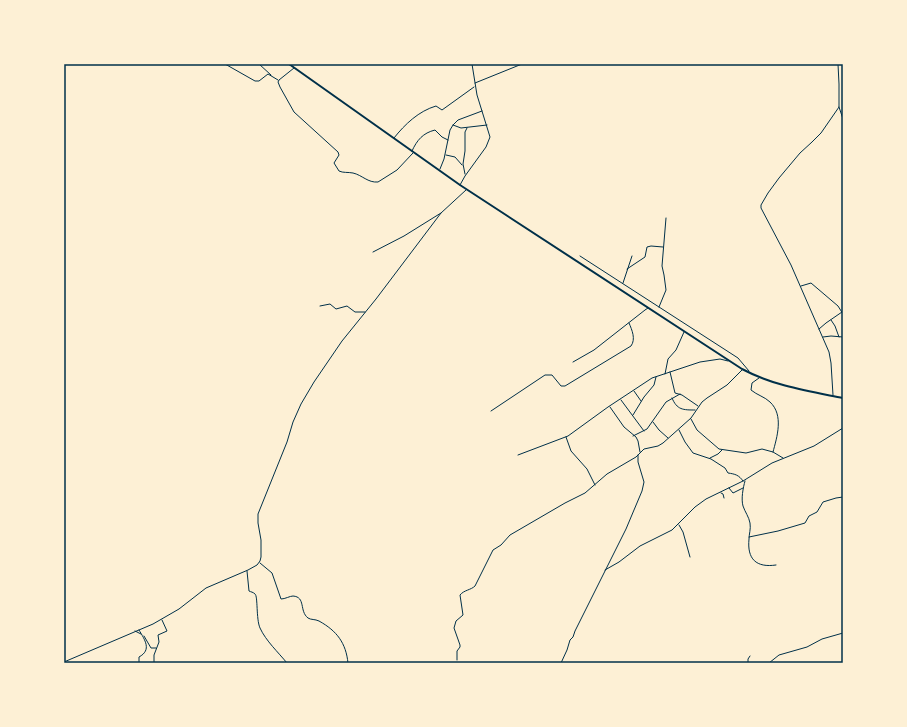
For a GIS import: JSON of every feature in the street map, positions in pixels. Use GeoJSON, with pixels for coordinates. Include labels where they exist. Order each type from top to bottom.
{"type":"FeatureCollection","features":[{"type":"Feature","properties":{"kind":"highway"},"geometry":{"type":"LineString","coordinates":[[289,64],[460,185],[742,369],[759,378],[772,382],[809,392],[843,398]]}},
{"type":"Feature","properties":{"kind":"street"},"geometry":{"type":"LineString","coordinates":[[225,64],[255,81],[259,81],[266,74],[279,80]]}},
{"type":"Feature","properties":{"kind":"street"},"geometry":{"type":"LineString","coordinates":[[260,64],[272,76]]}},
{"type":"Feature","properties":{"kind":"street"},"geometry":{"type":"LineString","coordinates":[[460,185],[465,175],[488,144],[490,137],[475,87],[472,64]]}},
{"type":"Feature","properties":{"kind":"street"},"geometry":{"type":"LineString","coordinates":[[475,83],[522,64]]}},
{"type":"Feature","properties":{"kind":"street"},"geometry":{"type":"LineString","coordinates":[[838,64],[839,106],[843,119]]}},
{"type":"Feature","properties":{"kind":"street"},"geometry":{"type":"LineString","coordinates":[[279,80],[295,68]]}},
{"type":"Feature","properties":{"kind":"street"},"geometry":{"type":"LineString","coordinates":[[279,80],[278,82],[280,87],[294,112],[338,152],[339,155],[334,160],[334,164],[341,172],[352,173],[375,182],[381,182],[397,170],[413,152],[421,137],[434,130],[448,140]]}},
{"type":"Feature","properties":{"kind":"street"},"geometry":{"type":"LineString","coordinates":[[394,138],[404,127],[423,111],[436,106],[442,110],[475,87]]}},
{"type":"Feature","properties":{"kind":"street"},"geometry":{"type":"LineString","coordinates":[[833,396],[830,357],[791,265],[761,208],[761,205],[768,193],[790,164],[821,133],[839,106]]}},
{"type":"Feature","properties":{"kind":"street"},"geometry":{"type":"LineString","coordinates":[[440,171],[453,125],[458,120],[482,111]]}},
{"type":"Feature","properties":{"kind":"street"},"geometry":{"type":"LineString","coordinates":[[453,125],[457,128],[467,128],[487,125]]}},
{"type":"Feature","properties":{"kind":"street"},"geometry":{"type":"LineString","coordinates":[[465,175],[463,166],[465,132],[467,128]]}},
{"type":"Feature","properties":{"kind":"street"},"geometry":{"type":"LineString","coordinates":[[445,155],[455,157],[463,166]]}},
{"type":"Feature","properties":{"kind":"street"},"geometry":{"type":"LineString","coordinates":[[64,662],[162,619],[185,605],[206,588],[247,570],[259,563],[261,557],[262,540],[258,524],[258,514],[301,404],[328,362],[441,213],[467,189]]}},
{"type":"Feature","properties":{"kind":"street"},"geometry":{"type":"LineString","coordinates":[[373,252],[404,236],[441,213]]}},
{"type":"Feature","properties":{"kind":"street"},"geometry":{"type":"LineString","coordinates":[[659,307],[666,290],[662,266],[666,218]]}},
{"type":"Feature","properties":{"kind":"street"},"geometry":{"type":"LineString","coordinates":[[627,269],[645,257],[648,247],[663,247]]}},
{"type":"Feature","properties":{"kind":"street"},"geometry":{"type":"LineString","coordinates":[[580,256],[738,358],[751,374]]}},
{"type":"Feature","properties":{"kind":"street"},"geometry":{"type":"LineString","coordinates":[[622,284],[632,256]]}},
{"type":"Feature","properties":{"kind":"street"},"geometry":{"type":"LineString","coordinates":[[800,286],[811,283],[838,306],[843,313],[830,320],[819,330]]}},
{"type":"Feature","properties":{"kind":"street"},"geometry":{"type":"LineString","coordinates":[[320,306],[330,304],[336,309],[347,306],[355,312],[366,312]]}},
{"type":"Feature","properties":{"kind":"street"},"geometry":{"type":"LineString","coordinates":[[573,362],[594,350],[630,323],[644,310],[649,308]]}},
{"type":"Feature","properties":{"kind":"street"},"geometry":{"type":"LineString","coordinates":[[830,320],[835,326],[839,338]]}},
{"type":"Feature","properties":{"kind":"street"},"geometry":{"type":"LineString","coordinates":[[491,411],[545,375],[552,375],[561,386],[565,386],[631,346],[634,342],[630,323]]}},
{"type":"Feature","properties":{"kind":"street"},"geometry":{"type":"LineString","coordinates":[[665,374],[668,359],[676,350],[685,332]]}},
{"type":"Feature","properties":{"kind":"street"},"geometry":{"type":"LineString","coordinates":[[822,337],[843,337]]}},
{"type":"Feature","properties":{"kind":"street"},"geometry":{"type":"LineString","coordinates":[[518,455],[566,437],[620,399],[656,377],[700,362],[720,359],[729,361]]}},
{"type":"Feature","properties":{"kind":"street"},"geometry":{"type":"LineString","coordinates":[[457,660],[457,651],[460,645],[454,628],[456,620],[463,615],[460,594],[474,586],[493,550],[501,545],[514,532],[585,493],[612,471],[646,448],[660,445],[691,418],[698,406],[707,398],[727,385],[742,369]]}},
{"type":"Feature","properties":{"kind":"street"},"geometry":{"type":"LineString","coordinates":[[670,372],[675,393],[680,394],[698,406]]}},
{"type":"Feature","properties":{"kind":"street"},"geometry":{"type":"LineString","coordinates":[[633,415],[644,397],[654,385],[656,377]]}},
{"type":"Feature","properties":{"kind":"street"},"geometry":{"type":"LineString","coordinates":[[759,378],[752,383],[751,390],[770,402],[777,412],[778,424],[773,452]]}},
{"type":"Feature","properties":{"kind":"street"},"geometry":{"type":"LineString","coordinates":[[634,390],[642,402]]}},
{"type":"Feature","properties":{"kind":"street"},"geometry":{"type":"LineString","coordinates":[[633,436],[644,431],[666,402],[680,394]]}},
{"type":"Feature","properties":{"kind":"street"},"geometry":{"type":"LineString","coordinates":[[672,398],[681,410],[696,410]]}},
{"type":"Feature","properties":{"kind":"street"},"geometry":{"type":"LineString","coordinates":[[620,399],[644,431]]}},
{"type":"Feature","properties":{"kind":"street"},"geometry":{"type":"LineString","coordinates":[[561,663],[570,640],[573,637],[626,529],[644,487],[638,462],[638,441],[624,427],[610,406]]}},
{"type":"Feature","properties":{"kind":"street"},"geometry":{"type":"LineString","coordinates":[[691,418],[694,426],[703,436],[722,449],[746,453],[762,449],[773,452],[783,458]]}},
{"type":"Feature","properties":{"kind":"street"},"geometry":{"type":"LineString","coordinates":[[652,421],[658,429],[669,438]]}},
{"type":"Feature","properties":{"kind":"street"},"geometry":{"type":"LineString","coordinates":[[605,570],[619,562],[640,546],[672,530],[695,507],[706,499],[744,481],[765,467],[783,458],[814,446],[843,428]]}},
{"type":"Feature","properties":{"kind":"street"},"geometry":{"type":"LineString","coordinates":[[679,430],[685,442],[693,452],[710,459],[725,468],[728,473],[734,474],[744,481]]}},
{"type":"Feature","properties":{"kind":"street"},"geometry":{"type":"LineString","coordinates":[[566,437],[571,451],[586,469],[595,486]]}},
{"type":"Feature","properties":{"kind":"street"},"geometry":{"type":"LineString","coordinates":[[710,459],[719,454],[722,449]]}},
{"type":"Feature","properties":{"kind":"street"},"geometry":{"type":"LineString","coordinates":[[744,481],[742,504],[749,522],[749,553],[751,559],[768,566],[776,565]]}},
{"type":"Feature","properties":{"kind":"street"},"geometry":{"type":"LineString","coordinates":[[729,488],[733,493],[744,488]]}},
{"type":"Feature","properties":{"kind":"street"},"geometry":{"type":"LineString","coordinates":[[720,493],[723,494],[724,498]]}},
{"type":"Feature","properties":{"kind":"street"},"geometry":{"type":"LineString","coordinates":[[749,537],[778,531],[805,523],[807,522],[809,516],[817,512],[823,502],[843,497]]}},
{"type":"Feature","properties":{"kind":"street"},"geometry":{"type":"LineString","coordinates":[[678,525],[684,535],[690,557]]}},
{"type":"Feature","properties":{"kind":"street"},"geometry":{"type":"LineString","coordinates":[[259,563],[272,573],[281,599],[293,596],[299,598],[302,602],[303,612],[309,619],[317,620],[330,628],[336,634],[345,647],[348,663]]}},
{"type":"Feature","properties":{"kind":"street"},"geometry":{"type":"LineString","coordinates":[[247,570],[249,591],[255,594],[257,600],[256,613],[260,628],[287,663]]}},
{"type":"Feature","properties":{"kind":"street"},"geometry":{"type":"LineString","coordinates":[[154,663],[154,655],[159,642],[158,635],[167,631],[162,619]]}},
{"type":"Feature","properties":{"kind":"street"},"geometry":{"type":"LineString","coordinates":[[139,629],[152,648],[157,648]]}},
{"type":"Feature","properties":{"kind":"street"},"geometry":{"type":"LineString","coordinates":[[135,631],[142,634]]}},
{"type":"Feature","properties":{"kind":"street"},"geometry":{"type":"LineString","coordinates":[[769,663],[779,655],[807,647],[822,639],[843,633]]}},
{"type":"Feature","properties":{"kind":"street"},"geometry":{"type":"LineString","coordinates":[[142,634],[147,651],[139,658],[139,662],[142,663]]}},
{"type":"Feature","properties":{"kind":"street"},"geometry":{"type":"LineString","coordinates":[[748,663],[750,656]]}}]}
